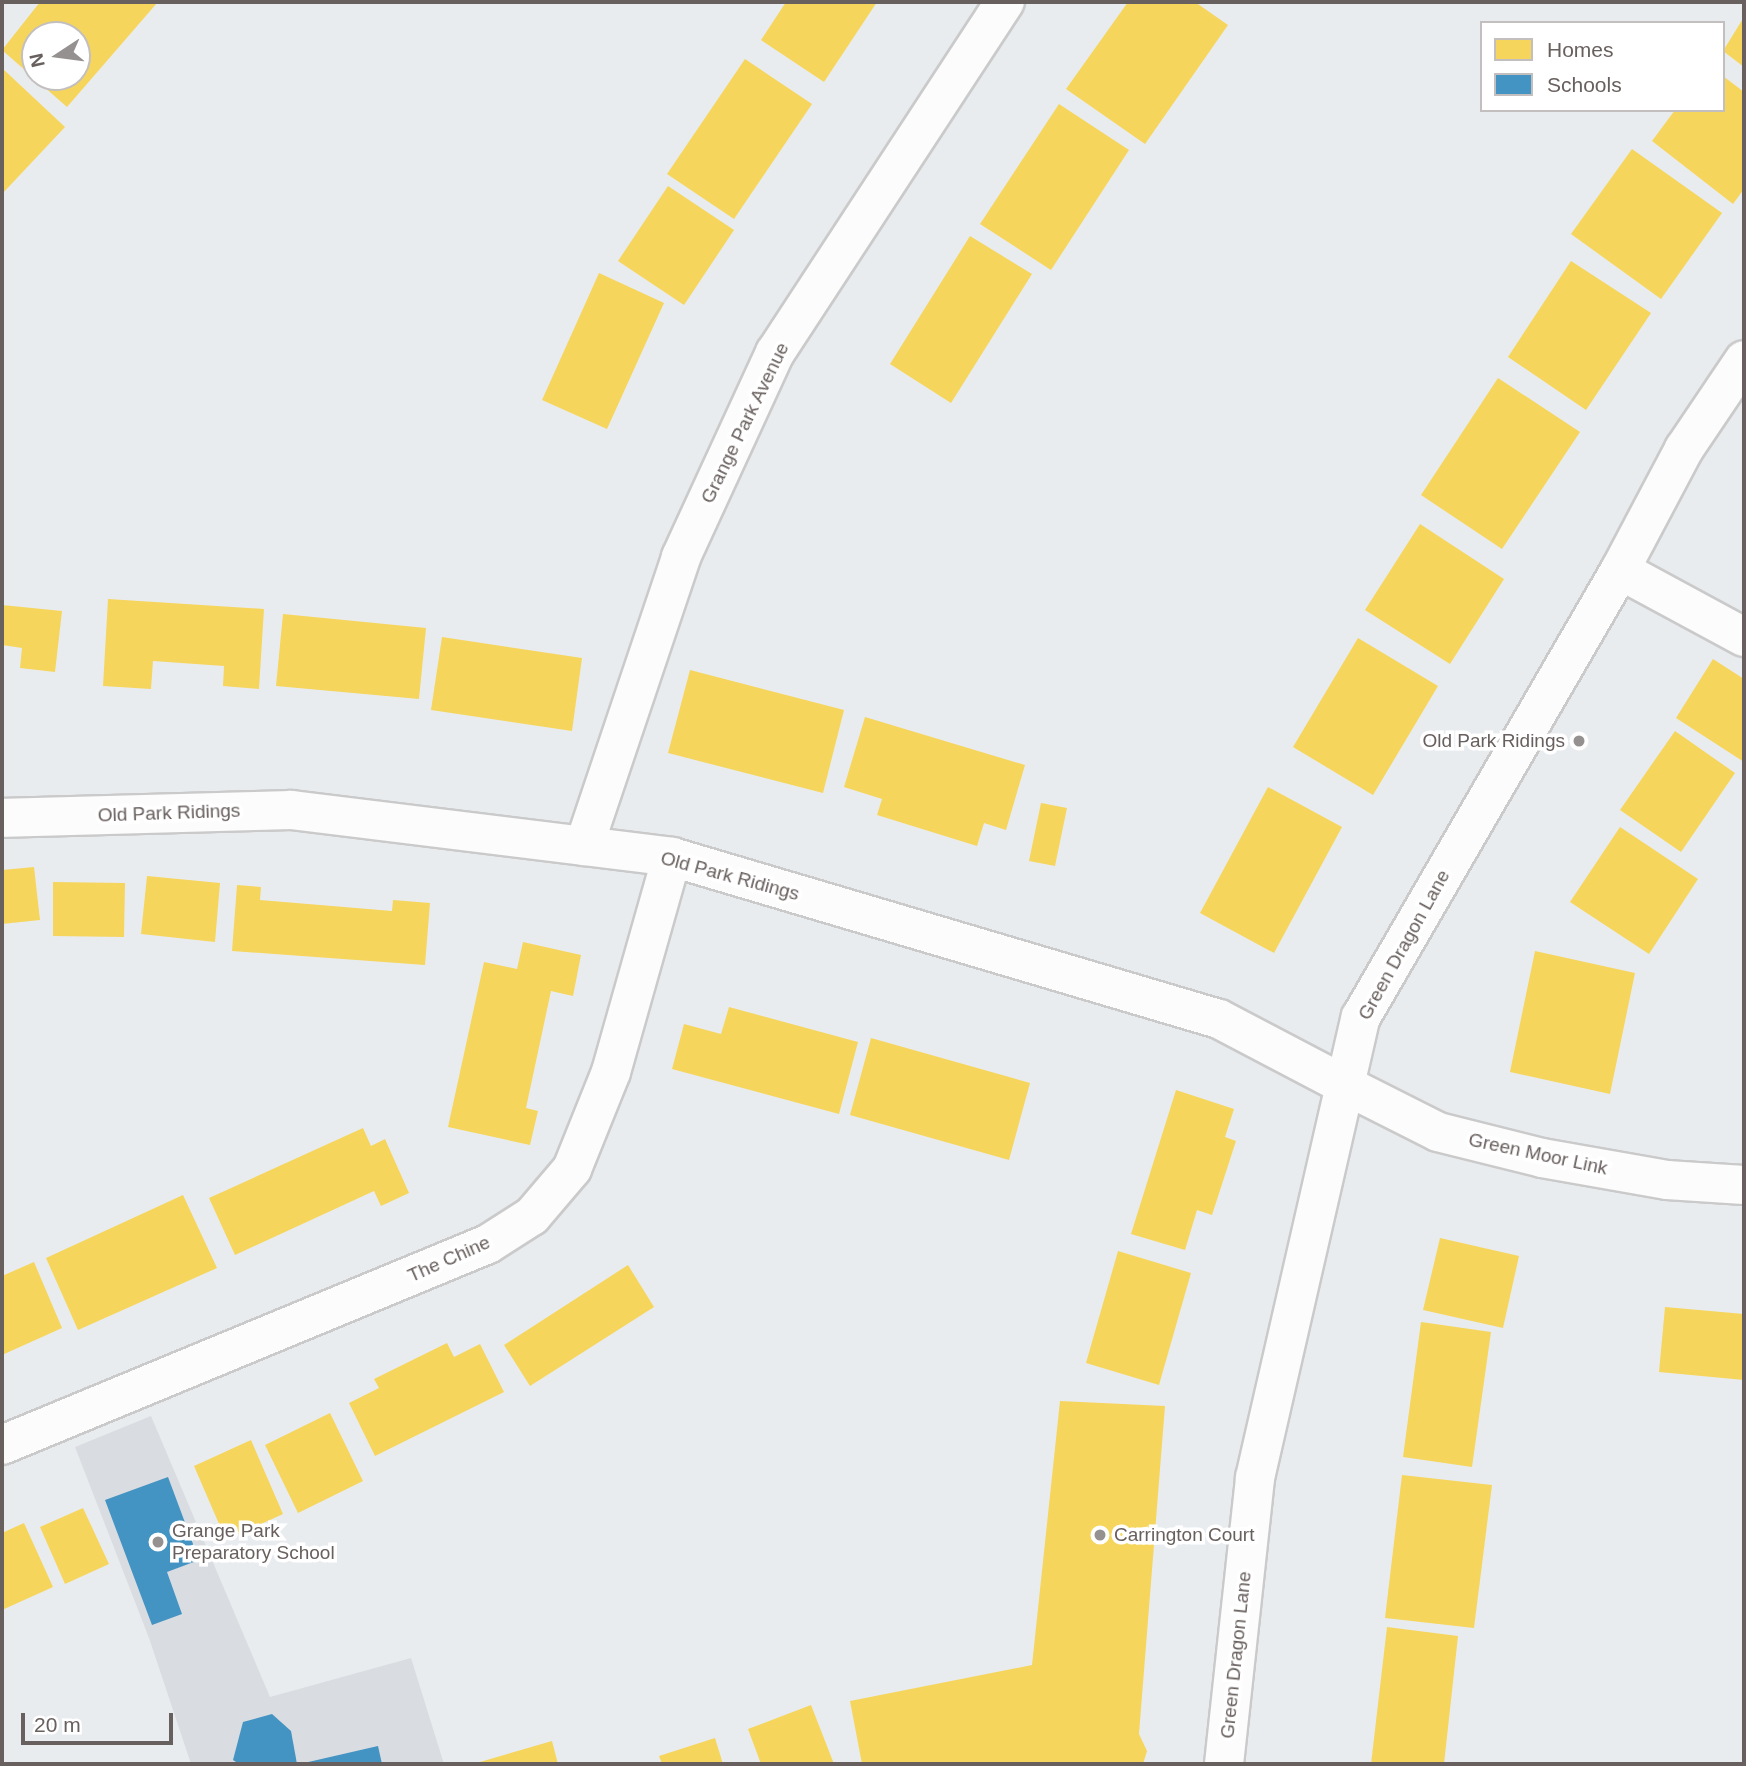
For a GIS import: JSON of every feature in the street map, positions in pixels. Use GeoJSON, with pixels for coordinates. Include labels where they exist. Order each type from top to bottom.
{"type":"FeatureCollection","features":[{"type":"Feature","properties":{"kind":"street","name":"Grange Park Avenue"},"geometry":{"type":"LineString","coordinates":[[584,846],[681,556],[775,353],[1005,2]]}},
{"type":"Feature","properties":{"kind":"street","name":"Green Dragon Lane"},"geometry":{"type":"LineString","coordinates":[[1224,1764],[1255,1478],[1343,1084],[1361,1017],[1620,570],[1684,449],[1744,360]]}},
{"type":"Feature","properties":{"kind":"street"},"geometry":{"type":"LineString","coordinates":[[1620,570],[1744,637]]}},
{"type":"Feature","properties":{"kind":"street","name":"Old Park Ridings"},"geometry":{"type":"LineString","coordinates":[[2,818],[290,810],[672,857],[1219,1019],[1343,1084]]}},
{"type":"Feature","properties":{"kind":"street","name":"The Chine"},"geometry":{"type":"LineString","coordinates":[[2,1445],[488,1244],[532,1216],[572,1169],[611,1072],[672,857]]}},
{"type":"Feature","properties":{"kind":"street","name":"Green Moor Link"},"geometry":{"type":"LineString","coordinates":[[1343,1084],[1451,1135],[1667,1180],[1744,1185]]}},
{"type":"Feature","properties":{"kind":"shaded area","name":"Grange Park Preparatory School"},"geometry":{"type":"Polygon","coordinates":[[[151,1416],[270,1697],[411,1658],[444,1764],[191,1764],[149,1638],[75,1447],[151,1416]]]}},
{"type":"Feature","properties":{"kind":"building: Homes"},"geometry":{"type":"Polygon","coordinates":[[[40,2],[157,3],[91,79],[91,21],[25,21],[40,2]]]}},
{"type":"Feature","properties":{"kind":"building: Homes"},"geometry":{"type":"Polygon","coordinates":[[[786,2],[877,2],[824,82],[761,40],[786,2]]]}},
{"type":"Feature","properties":{"kind":"building: Homes"},"geometry":{"type":"Polygon","coordinates":[[[1128,2],[1195,2],[1228,25],[1145,144],[1066,89],[1128,2]]]}},
{"type":"Feature","properties":{"kind":"building: Homes"},"geometry":{"type":"Polygon","coordinates":[[[1744,17],[1744,67],[1725,53],[1725,48],[1744,17]]]}},
{"type":"Feature","properties":{"kind":"building: Homes"},"geometry":{"type":"Polygon","coordinates":[[[21,26],[21,67],[2,50],[21,26]]]}},
{"type":"Feature","properties":{"kind":"building: Homes"},"geometry":{"type":"Polygon","coordinates":[[[745,59],[812,104],[734,219],[667,174],[745,59]]]}},
{"type":"Feature","properties":{"kind":"building: Homes"},"geometry":{"type":"Polygon","coordinates":[[[2,68],[21,86],[21,91],[27,91],[65,127],[2,194],[2,68]]]}},
{"type":"Feature","properties":{"kind":"building: Homes"},"geometry":{"type":"Polygon","coordinates":[[[1725,78],[1744,92],[1744,189],[1733,204],[1652,141],[1674,112],[1725,112],[1725,78]]]}},
{"type":"Feature","properties":{"kind":"building: Homes"},"geometry":{"type":"Polygon","coordinates":[[[49,91],[81,91],[67,107],[49,91]]]}},
{"type":"Feature","properties":{"kind":"building: Homes"},"geometry":{"type":"Polygon","coordinates":[[[1059,104],[1129,150],[1051,270],[980,224],[1059,104]]]}},
{"type":"Feature","properties":{"kind":"building: Homes"},"geometry":{"type":"Polygon","coordinates":[[[1632,149],[1722,213],[1661,299],[1571,234],[1632,149]]]}},
{"type":"Feature","properties":{"kind":"building: Homes"},"geometry":{"type":"Polygon","coordinates":[[[668,186],[734,230],[684,305],[618,261],[668,186]]]}},
{"type":"Feature","properties":{"kind":"building: Homes"},"geometry":{"type":"Polygon","coordinates":[[[970,236],[1032,274],[951,403],[890,364],[970,236]]]}},
{"type":"Feature","properties":{"kind":"building: Homes"},"geometry":{"type":"Polygon","coordinates":[[[1571,261],[1651,313],[1586,410],[1508,357],[1571,261]]]}},
{"type":"Feature","properties":{"kind":"building: Homes"},"geometry":{"type":"Polygon","coordinates":[[[599,273],[664,303],[607,429],[542,400],[599,273]]]}},
{"type":"Feature","properties":{"kind":"building: Homes"},"geometry":{"type":"Polygon","coordinates":[[[1498,378],[1580,432],[1502,549],[1421,495],[1498,378]]]}},
{"type":"Feature","properties":{"kind":"building: Homes"},"geometry":{"type":"Polygon","coordinates":[[[1420,524],[1504,579],[1450,664],[1365,610],[1420,524]]]}},
{"type":"Feature","properties":{"kind":"building: Homes"},"geometry":{"type":"Polygon","coordinates":[[[108,599],[264,609],[259,689],[223,686],[224,666],[153,661],[151,689],[103,686],[108,599]]]}},
{"type":"Feature","properties":{"kind":"building: Homes"},"geometry":{"type":"Polygon","coordinates":[[[2,605],[62,611],[55,672],[20,668],[22,648],[2,645],[2,605]]]}},
{"type":"Feature","properties":{"kind":"building: Homes"},"geometry":{"type":"Polygon","coordinates":[[[283,614],[426,628],[419,699],[276,686],[283,614]]]}},
{"type":"Feature","properties":{"kind":"building: Homes"},"geometry":{"type":"Polygon","coordinates":[[[442,637],[582,658],[572,731],[431,710],[442,637]]]}},
{"type":"Feature","properties":{"kind":"building: Homes"},"geometry":{"type":"Polygon","coordinates":[[[1358,638],[1438,686],[1373,795],[1293,747],[1358,638]]]}},
{"type":"Feature","properties":{"kind":"building: Homes"},"geometry":{"type":"Polygon","coordinates":[[[1713,659],[1744,679],[1744,762],[1676,718],[1713,659]]]}},
{"type":"Feature","properties":{"kind":"building: Homes"},"geometry":{"type":"Polygon","coordinates":[[[690,670],[844,710],[823,793],[668,753],[690,670]]]}},
{"type":"Feature","properties":{"kind":"building: Homes"},"geometry":{"type":"Polygon","coordinates":[[[865,717],[1025,765],[1006,830],[984,823],[977,846],[877,815],[882,799],[844,787],[865,717]]]}},
{"type":"Feature","properties":{"kind":"building: Homes"},"geometry":{"type":"Polygon","coordinates":[[[1675,731],[1735,773],[1681,852],[1620,810],[1675,731]]]}},
{"type":"Feature","properties":{"kind":"building: Homes"},"geometry":{"type":"Polygon","coordinates":[[[1268,787],[1342,827],[1274,953],[1200,913],[1268,787]]]}},
{"type":"Feature","properties":{"kind":"building: Homes"},"geometry":{"type":"Polygon","coordinates":[[[1041,803],[1067,808],[1055,866],[1029,861],[1041,803]]]}},
{"type":"Feature","properties":{"kind":"building: Homes"},"geometry":{"type":"Polygon","coordinates":[[[1620,827],[1698,879],[1649,954],[1570,902],[1620,827]]]}},
{"type":"Feature","properties":{"kind":"building: Homes"},"geometry":{"type":"Polygon","coordinates":[[[34,867],[40,920],[2,924],[2,870],[34,867]]]}},
{"type":"Feature","properties":{"kind":"building: Homes"},"geometry":{"type":"Polygon","coordinates":[[[147,876],[220,883],[215,942],[141,934],[147,876]]]}},
{"type":"Feature","properties":{"kind":"building: Homes"},"geometry":{"type":"Polygon","coordinates":[[[53,882],[125,883],[124,937],[53,936],[53,882]]]}},
{"type":"Feature","properties":{"kind":"building: Homes"},"geometry":{"type":"Polygon","coordinates":[[[237,885],[261,887],[260,900],[392,911],[393,900],[430,903],[425,965],[232,951],[237,885]]]}},
{"type":"Feature","properties":{"kind":"building: Homes"},"geometry":{"type":"Polygon","coordinates":[[[523,942],[581,955],[573,996],[551,991],[526,1108],[538,1111],[530,1145],[448,1127],[484,962],[517,969],[523,942]]]}},
{"type":"Feature","properties":{"kind":"building: Homes"},"geometry":{"type":"Polygon","coordinates":[[[1535,951],[1635,973],[1610,1094],[1510,1072],[1535,951]]]}},
{"type":"Feature","properties":{"kind":"building: Homes"},"geometry":{"type":"Polygon","coordinates":[[[729,1007],[858,1042],[839,1114],[672,1069],[684,1024],[721,1034],[729,1007]]]}},
{"type":"Feature","properties":{"kind":"building: Homes"},"geometry":{"type":"Polygon","coordinates":[[[871,1038],[1030,1083],[1009,1160],[850,1115],[871,1038]]]}},
{"type":"Feature","properties":{"kind":"building: Homes"},"geometry":{"type":"Polygon","coordinates":[[[1176,1090],[1234,1109],[1225,1137],[1236,1141],[1212,1215],[1197,1210],[1185,1250],[1131,1234],[1176,1090]]]}},
{"type":"Feature","properties":{"kind":"building: Homes"},"geometry":{"type":"Polygon","coordinates":[[[363,1128],[371,1146],[385,1139],[409,1193],[381,1206],[374,1191],[235,1255],[209,1198],[363,1128]]]}},
{"type":"Feature","properties":{"kind":"building: Homes"},"geometry":{"type":"Polygon","coordinates":[[[183,1195],[217,1268],[78,1330],[46,1258],[183,1195]]]}},
{"type":"Feature","properties":{"kind":"building: Homes"},"geometry":{"type":"Polygon","coordinates":[[[1440,1238],[1519,1256],[1503,1328],[1423,1310],[1440,1238]]]}},
{"type":"Feature","properties":{"kind":"building: Homes"},"geometry":{"type":"Polygon","coordinates":[[[1118,1251],[1191,1273],[1159,1385],[1086,1363],[1118,1251]]]}},
{"type":"Feature","properties":{"kind":"building: Homes"},"geometry":{"type":"Polygon","coordinates":[[[34,1262],[62,1328],[2,1355],[2,1276],[34,1262]]]}},
{"type":"Feature","properties":{"kind":"building: Homes"},"geometry":{"type":"Polygon","coordinates":[[[628,1265],[654,1307],[530,1386],[504,1345],[628,1265]]]}},
{"type":"Feature","properties":{"kind":"building: Homes"},"geometry":{"type":"Polygon","coordinates":[[[1665,1307],[1744,1314],[1744,1380],[1659,1372],[1665,1307]]]}},
{"type":"Feature","properties":{"kind":"building: Homes"},"geometry":{"type":"Polygon","coordinates":[[[1421,1322],[1491,1332],[1472,1467],[1403,1457],[1421,1322]]]}},
{"type":"Feature","properties":{"kind":"building: Homes"},"geometry":{"type":"Polygon","coordinates":[[[447,1343],[454,1357],[480,1344],[504,1392],[375,1456],[349,1403],[379,1388],[374,1379],[447,1343]]]}},
{"type":"Feature","properties":{"kind":"building: Homes","name":"Carrington Court"},"geometry":{"type":"Polygon","coordinates":[[[1060,1401],[1165,1406],[1139,1734],[1147,1751],[1143,1764],[862,1764],[850,1701],[1032,1665],[1060,1401]]]}},
{"type":"Feature","properties":{"kind":"building: Homes"},"geometry":{"type":"Polygon","coordinates":[[[330,1413],[363,1481],[298,1513],[265,1445],[330,1413]]]}},
{"type":"Feature","properties":{"kind":"building: Homes"},"geometry":{"type":"Polygon","coordinates":[[[251,1440],[283,1514],[226,1540],[194,1466],[251,1440]]]}},
{"type":"Feature","properties":{"kind":"building: Homes"},"geometry":{"type":"Polygon","coordinates":[[[1402,1475],[1492,1485],[1474,1628],[1385,1618],[1402,1475]]]}},
{"type":"Feature","properties":{"kind":"building: Homes"},"geometry":{"type":"Polygon","coordinates":[[[83,1508],[109,1564],[65,1584],[40,1527],[83,1508]]]}},
{"type":"Feature","properties":{"kind":"building: Homes"},"geometry":{"type":"Polygon","coordinates":[[[24,1523],[53,1587],[2,1610],[2,1533],[24,1523]]]}},
{"type":"Feature","properties":{"kind":"building: Homes"},"geometry":{"type":"Polygon","coordinates":[[[1387,1627],[1458,1636],[1444,1764],[1371,1764],[1387,1627]]]}},
{"type":"Feature","properties":{"kind":"building: Homes"},"geometry":{"type":"Polygon","coordinates":[[[811,1705],[834,1764],[761,1764],[748,1729],[811,1705]]]}},
{"type":"Feature","properties":{"kind":"building: Homes"},"geometry":{"type":"Polygon","coordinates":[[[715,1738],[723,1764],[662,1764],[659,1756],[715,1738]]]}},
{"type":"Feature","properties":{"kind":"building: Homes"},"geometry":{"type":"Polygon","coordinates":[[[552,1741],[558,1764],[473,1764],[552,1741]]]}},
{"type":"Feature","properties":{"kind":"building: Schools"},"geometry":{"type":"Polygon","coordinates":[[[168,1477],[199,1560],[167,1572],[182,1614],[152,1625],[105,1500],[168,1477]]]}},
{"type":"Feature","properties":{"kind":"building: Schools"},"geometry":{"type":"Polygon","coordinates":[[[272,1714],[291,1731],[297,1764],[239,1764],[233,1760],[243,1722],[272,1714]]]}},
{"type":"Feature","properties":{"kind":"building: Schools"},"geometry":{"type":"Polygon","coordinates":[[[378,1746],[382,1764],[304,1764],[304,1763],[378,1746]]]}},
{"type":"Feature","properties":{"kind":"place","name":"Old Park Ridings"},"geometry":{"type":"Point","coordinates":[1579,741]}},
{"type":"Feature","properties":{"kind":"place","name":"Carrington Court"},"geometry":{"type":"Point","coordinates":[1100,1535]}},
{"type":"Feature","properties":{"kind":"place","name":"Grange Park Preparatory School"},"geometry":{"type":"Point","coordinates":[158,1542]}}]}
